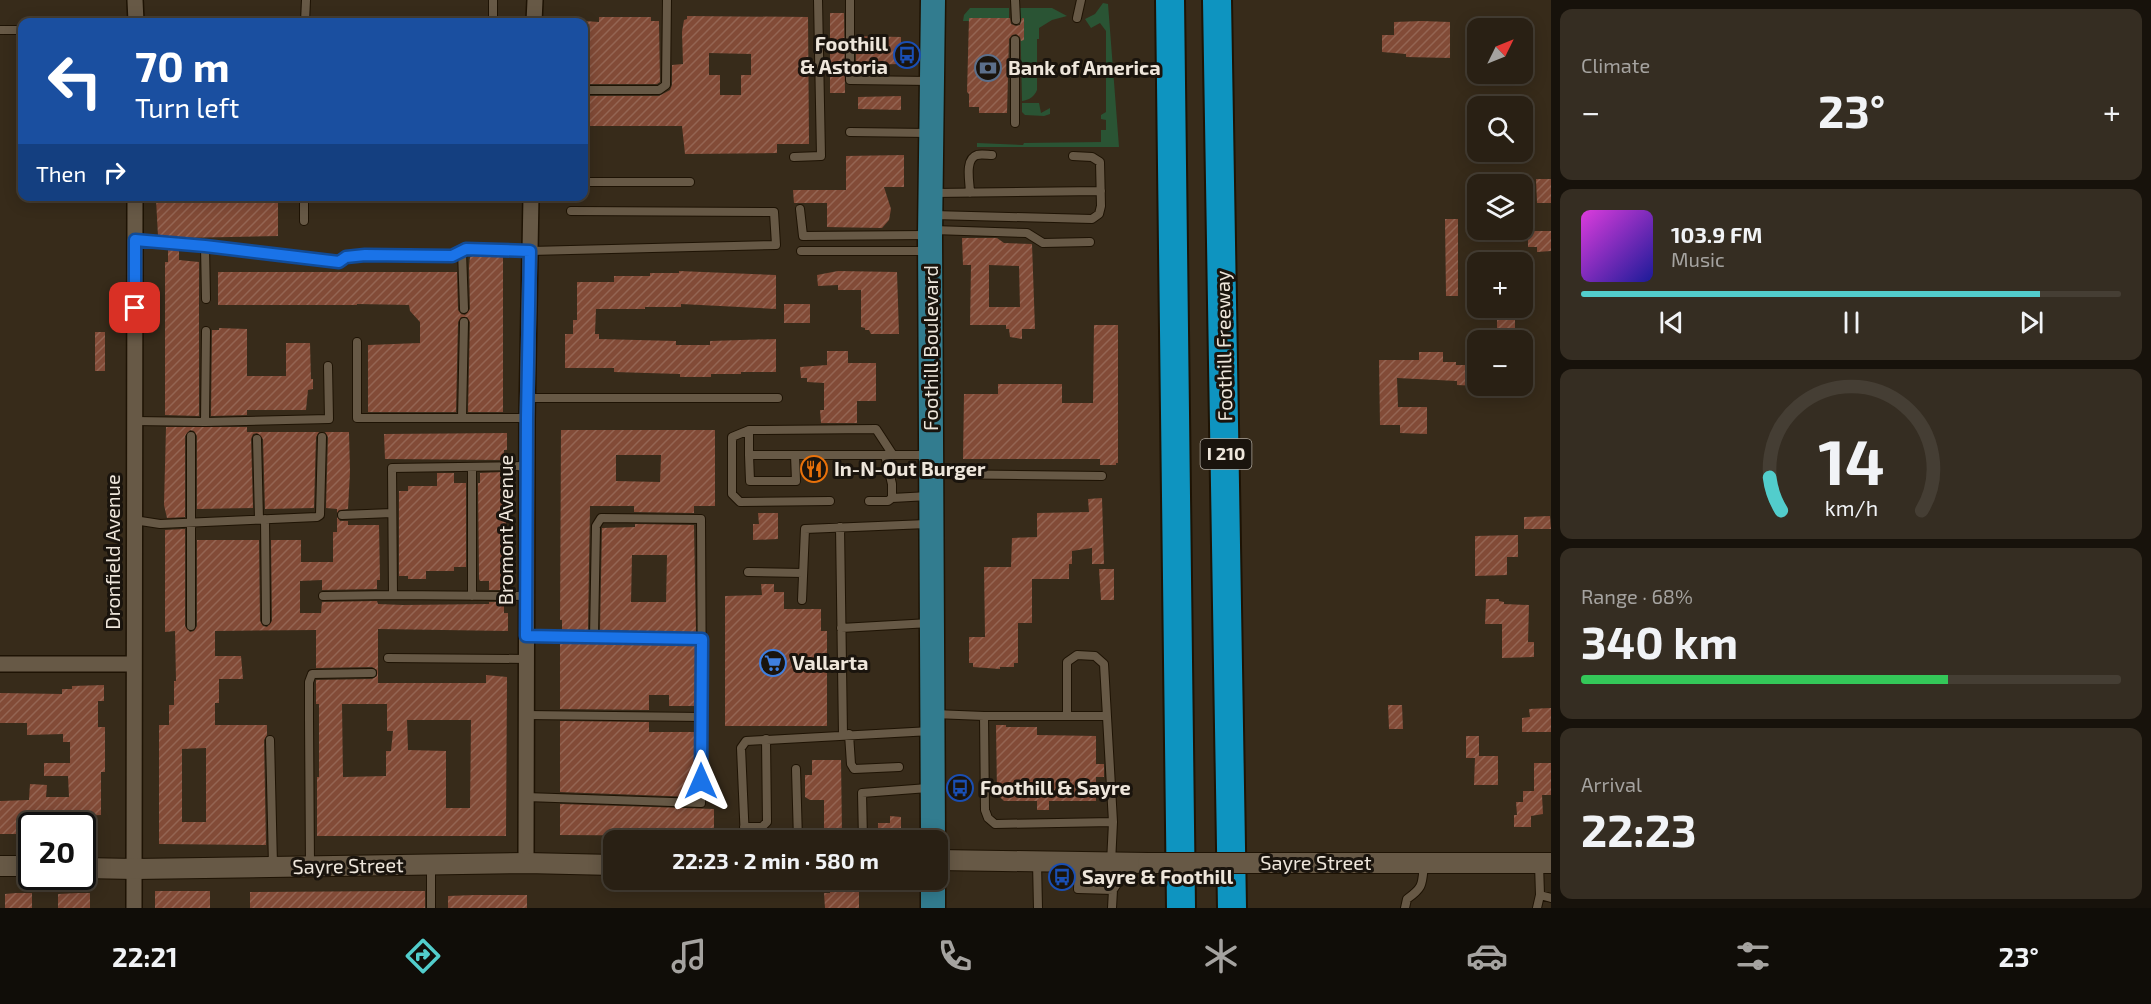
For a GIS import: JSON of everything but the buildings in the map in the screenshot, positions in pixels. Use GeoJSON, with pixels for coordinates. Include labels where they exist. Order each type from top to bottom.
{"type":"FeatureCollection","features":[{"type":"Feature","properties":{"kind":"highway","name":"I 210"},"geometry":{"type":"LineString","coordinates":[[1170,0],[1181,908]]}},
{"type":"Feature","properties":{"kind":"highway","name":"Foothill Freeway"},"geometry":{"type":"LineString","coordinates":[[1218,0],[1232,908]]}},
{"type":"Feature","properties":{"kind":"main road","name":"Foothill Boulevard"},"geometry":{"type":"LineString","coordinates":[[933,0],[931,225],[933,830]]}},
{"type":"Feature","properties":{"kind":"main road"},"geometry":{"type":"LineString","coordinates":[[933,890],[933,908]]}},
{"type":"Feature","properties":{"kind":"street"},"geometry":{"type":"LineString","coordinates":[[135,0],[136,18]]}},
{"type":"Feature","properties":{"kind":"street"},"geometry":{"type":"LineString","coordinates":[[534,0],[534,18]]}},
{"type":"Feature","properties":{"kind":"street","name":"Dronfield Avenue"},"geometry":{"type":"LineString","coordinates":[[134,908],[135,201]]}},
{"type":"Feature","properties":{"kind":"street","name":"Bromont Avenue"},"geometry":{"type":"LineString","coordinates":[[526,863],[527,398],[531,201]]}},
{"type":"Feature","properties":{"kind":"street"},"geometry":{"type":"LineString","coordinates":[[0,664],[134,664]]}},
{"type":"Feature","properties":{"kind":"street","name":"Sayre Street"},"geometry":{"type":"LineString","coordinates":[[948,860],[1118,863],[1545,863]]}},
{"type":"Feature","properties":{"kind":"street","name":"Sayre Street"},"geometry":{"type":"LineString","coordinates":[[96,868],[603,864]]}},
{"type":"Feature","properties":{"kind":"street"},"geometry":{"type":"LineString","coordinates":[[0,866],[18,866]]}},
{"type":"Feature","properties":{"kind":"lane"},"geometry":{"type":"LineString","coordinates":[[305,18],[306,0]]}},
{"type":"Feature","properties":{"kind":"lane"},"geometry":{"type":"LineString","coordinates":[[493,0],[493,18]]}},
{"type":"Feature","properties":{"kind":"lane"},"geometry":{"type":"LineString","coordinates":[[588,90],[659,90],[666,85],[667,0]]}},
{"type":"Feature","properties":{"kind":"lane"},"geometry":{"type":"LineString","coordinates":[[794,157],[821,156],[818,0]]}},
{"type":"Feature","properties":{"kind":"lane"},"geometry":{"type":"LineString","coordinates":[[850,0],[850,80],[933,81]]}},
{"type":"Feature","properties":{"kind":"lane"},"geometry":{"type":"LineString","coordinates":[[1015,0],[1016,20]]}},
{"type":"Feature","properties":{"kind":"lane"},"geometry":{"type":"LineString","coordinates":[[1077,18],[1081,0]]}},
{"type":"Feature","properties":{"kind":"lane"},"geometry":{"type":"LineString","coordinates":[[0,30],[18,30]]}},
{"type":"Feature","properties":{"kind":"lane"},"geometry":{"type":"LineString","coordinates":[[1015,123],[1016,40]]}},
{"type":"Feature","properties":{"kind":"lane"},"geometry":{"type":"LineString","coordinates":[[850,132],[933,133]]}},
{"type":"Feature","properties":{"kind":"lane"},"geometry":{"type":"LineString","coordinates":[[970,193],[969,164],[971,159],[976,155],[992,154]]}},
{"type":"Feature","properties":{"kind":"lane"},"geometry":{"type":"LineString","coordinates":[[800,209],[803,236],[931,225],[1092,219],[1099,214],[1101,206],[1100,162],[1097,159],[1073,156]]}},
{"type":"Feature","properties":{"kind":"lane"},"geometry":{"type":"LineString","coordinates":[[588,182],[690,182]]}},
{"type":"Feature","properties":{"kind":"lane"},"geometry":{"type":"LineString","coordinates":[[931,225],[970,193],[1101,191]]}},
{"type":"Feature","properties":{"kind":"lane"},"geometry":{"type":"LineString","coordinates":[[303,221],[304,201]]}},
{"type":"Feature","properties":{"kind":"lane"},"geometry":{"type":"LineString","coordinates":[[135,240],[339,262],[346,257],[365,255],[452,256],[466,249],[530,251],[776,245],[774,212],[571,211]]}},
{"type":"Feature","properties":{"kind":"lane"},"geometry":{"type":"LineString","coordinates":[[801,251],[931,225],[1027,233],[1043,243],[1090,242]]}},
{"type":"Feature","properties":{"kind":"lane"},"geometry":{"type":"LineString","coordinates":[[205,246],[206,299]]}},
{"type":"Feature","properties":{"kind":"lane"},"geometry":{"type":"LineString","coordinates":[[462,251],[464,309]]}},
{"type":"Feature","properties":{"kind":"lane"},"geometry":{"type":"LineString","coordinates":[[462,418],[464,322]]}},
{"type":"Feature","properties":{"kind":"lane"},"geometry":{"type":"LineString","coordinates":[[205,422],[206,331]]}},
{"type":"Feature","properties":{"kind":"lane"},"geometry":{"type":"LineString","coordinates":[[357,342],[357,418],[527,418]]}},
{"type":"Feature","properties":{"kind":"lane"},"geometry":{"type":"LineString","coordinates":[[135,421],[329,419],[328,366]]}},
{"type":"Feature","properties":{"kind":"lane"},"geometry":{"type":"LineString","coordinates":[[527,398],[778,398]]}},
{"type":"Feature","properties":{"kind":"lane"},"geometry":{"type":"LineString","coordinates":[[830,501],[740,502],[732,494],[732,436],[749,430],[876,429],[889,455],[892,498]]}},
{"type":"Feature","properties":{"kind":"lane"},"geometry":{"type":"LineString","coordinates":[[749,430],[750,481],[796,481],[795,455]]}},
{"type":"Feature","properties":{"kind":"lane"},"geometry":{"type":"LineString","coordinates":[[191,436],[191,626]]}},
{"type":"Feature","properties":{"kind":"lane"},"geometry":{"type":"LineString","coordinates":[[134,520],[160,524],[317,517],[320,515],[322,437]]}},
{"type":"Feature","properties":{"kind":"lane"},"geometry":{"type":"LineString","coordinates":[[257,439],[266,621]]}},
{"type":"Feature","properties":{"kind":"lane"},"geometry":{"type":"LineString","coordinates":[[749,455],[889,455],[932,475],[1102,476]]}},
{"type":"Feature","properties":{"kind":"lane"},"geometry":{"type":"LineString","coordinates":[[393,595],[392,468],[527,466]]}},
{"type":"Feature","properties":{"kind":"lane"},"geometry":{"type":"LineString","coordinates":[[472,467],[472,596]]}},
{"type":"Feature","properties":{"kind":"lane"},"geometry":{"type":"LineString","coordinates":[[869,501],[888,501],[932,475]]}},
{"type":"Feature","properties":{"kind":"lane"},"geometry":{"type":"LineString","coordinates":[[342,515],[392,513]]}},
{"type":"Feature","properties":{"kind":"lane"},"geometry":{"type":"LineString","coordinates":[[526,796],[701,803],[701,519],[601,518],[596,526],[594,636]]}},
{"type":"Feature","properties":{"kind":"lane"},"geometry":{"type":"LineString","coordinates":[[802,600],[805,528],[932,524]]}},
{"type":"Feature","properties":{"kind":"lane"},"geometry":{"type":"LineString","coordinates":[[840,527],[846,734],[851,764],[854,768],[899,767]]}},
{"type":"Feature","properties":{"kind":"lane"},"geometry":{"type":"LineString","coordinates":[[748,572],[803,573]]}},
{"type":"Feature","properties":{"kind":"lane"},"geometry":{"type":"LineString","coordinates":[[323,596],[526,597]]}},
{"type":"Feature","properties":{"kind":"lane"},"geometry":{"type":"LineString","coordinates":[[842,628],[932,623]]}},
{"type":"Feature","properties":{"kind":"lane"},"geometry":{"type":"LineString","coordinates":[[526,636],[702,639]]}},
{"type":"Feature","properties":{"kind":"lane"},"geometry":{"type":"LineString","coordinates":[[1067,716],[1067,663],[1077,655],[1095,656],[1104,664],[1113,822],[1118,863],[1122,876],[1113,890],[1112,908]]}},
{"type":"Feature","properties":{"kind":"lane"},"geometry":{"type":"LineString","coordinates":[[388,658],[526,659]]}},
{"type":"Feature","properties":{"kind":"lane"},"geometry":{"type":"LineString","coordinates":[[310,867],[309,682],[312,674],[372,673]]}},
{"type":"Feature","properties":{"kind":"lane"},"geometry":{"type":"LineString","coordinates":[[526,715],[702,717]]}},
{"type":"Feature","properties":{"kind":"lane"},"geometry":{"type":"LineString","coordinates":[[984,716],[986,810],[988,818],[995,824],[1113,822]]}},
{"type":"Feature","properties":{"kind":"lane"},"geometry":{"type":"LineString","coordinates":[[744,830],[741,748],[746,741],[846,734],[984,716],[1106,716]]}},
{"type":"Feature","properties":{"kind":"lane"},"geometry":{"type":"LineString","coordinates":[[744,827],[762,827],[767,822],[766,739]]}},
{"type":"Feature","properties":{"kind":"lane"},"geometry":{"type":"LineString","coordinates":[[270,740],[273,867]]}},
{"type":"Feature","properties":{"kind":"lane"},"geometry":{"type":"LineString","coordinates":[[796,769],[798,830]]}},
{"type":"Feature","properties":{"kind":"lane"},"geometry":{"type":"LineString","coordinates":[[863,830],[862,793],[933,788]]}},
{"type":"Feature","properties":{"kind":"lane"},"geometry":{"type":"LineString","coordinates":[[1037,861],[1038,908]]}},
{"type":"Feature","properties":{"kind":"lane"},"geometry":{"type":"LineString","coordinates":[[1080,862],[1078,889],[1113,890]]}},
{"type":"Feature","properties":{"kind":"lane"},"geometry":{"type":"LineString","coordinates":[[1405,908],[1407,899],[1419,891],[1422,886],[1424,862]]}},
{"type":"Feature","properties":{"kind":"lane"},"geometry":{"type":"LineString","coordinates":[[1538,908],[1545,863]]}},
{"type":"Feature","properties":{"kind":"lane"},"geometry":{"type":"LineString","coordinates":[[431,865],[431,908]]}},
{"type":"Feature","properties":{"kind":"lane"},"geometry":{"type":"LineString","coordinates":[[1540,896],[1551,898]]}},
{"type":"Feature","properties":{"kind":"green space"},"geometry":{"type":"Polygon","coordinates":[[[1103,3],[1108,4],[1119,147],[977,147],[977,143],[1023,145],[1024,143],[1101,142],[1101,130],[1106,130],[1106,120],[1101,119],[1101,115],[1106,112],[1106,31],[1100,23],[1091,28],[1085,19],[1095,14],[1103,3]]]}},
{"type":"Feature","properties":{"kind":"green space"},"geometry":{"type":"Polygon","coordinates":[[[970,8],[1009,8],[1009,18],[969,18],[969,21],[963,21],[964,15],[970,8]]]}},
{"type":"Feature","properties":{"kind":"green space"},"geometry":{"type":"Polygon","coordinates":[[[1020,8],[1052,8],[1067,16],[1052,20],[1039,28],[1037,90],[1031,98],[1022,101],[1020,8]]]}},
{"type":"Feature","properties":{"kind":"green space"},"geometry":{"type":"Polygon","coordinates":[[[1022,103],[1039,103],[1041,113],[1050,108],[1050,114],[1025,115],[1022,112],[1022,103]]]}},
{"type":"Feature","properties":{"kind":"place","name":"Foothill & Astoria"},"geometry":{"type":"Point","coordinates":[907,55]}},
{"type":"Feature","properties":{"kind":"place","name":"Bank of America"},"geometry":{"type":"Point","coordinates":[988,68]}},
{"type":"Feature","properties":{"kind":"place","name":"In-N-Out Burger"},"geometry":{"type":"Point","coordinates":[814,469]}},
{"type":"Feature","properties":{"kind":"place","name":"Vallarta"},"geometry":{"type":"Point","coordinates":[773,663]}},
{"type":"Feature","properties":{"kind":"place","name":"Foothill & Sayre"},"geometry":{"type":"Point","coordinates":[960,788]}},
{"type":"Feature","properties":{"kind":"place","name":"Sayre & Foothill"},"geometry":{"type":"Point","coordinates":[1062,877]}},
{"type":"Feature","properties":{"kind":"route"},"geometry":{"type":"LineString","coordinates":[[135,308],[135,240],[339,262],[346,257],[365,255],[452,256],[466,249],[530,251],[526,636],[702,639],[701,781]]}}]}
